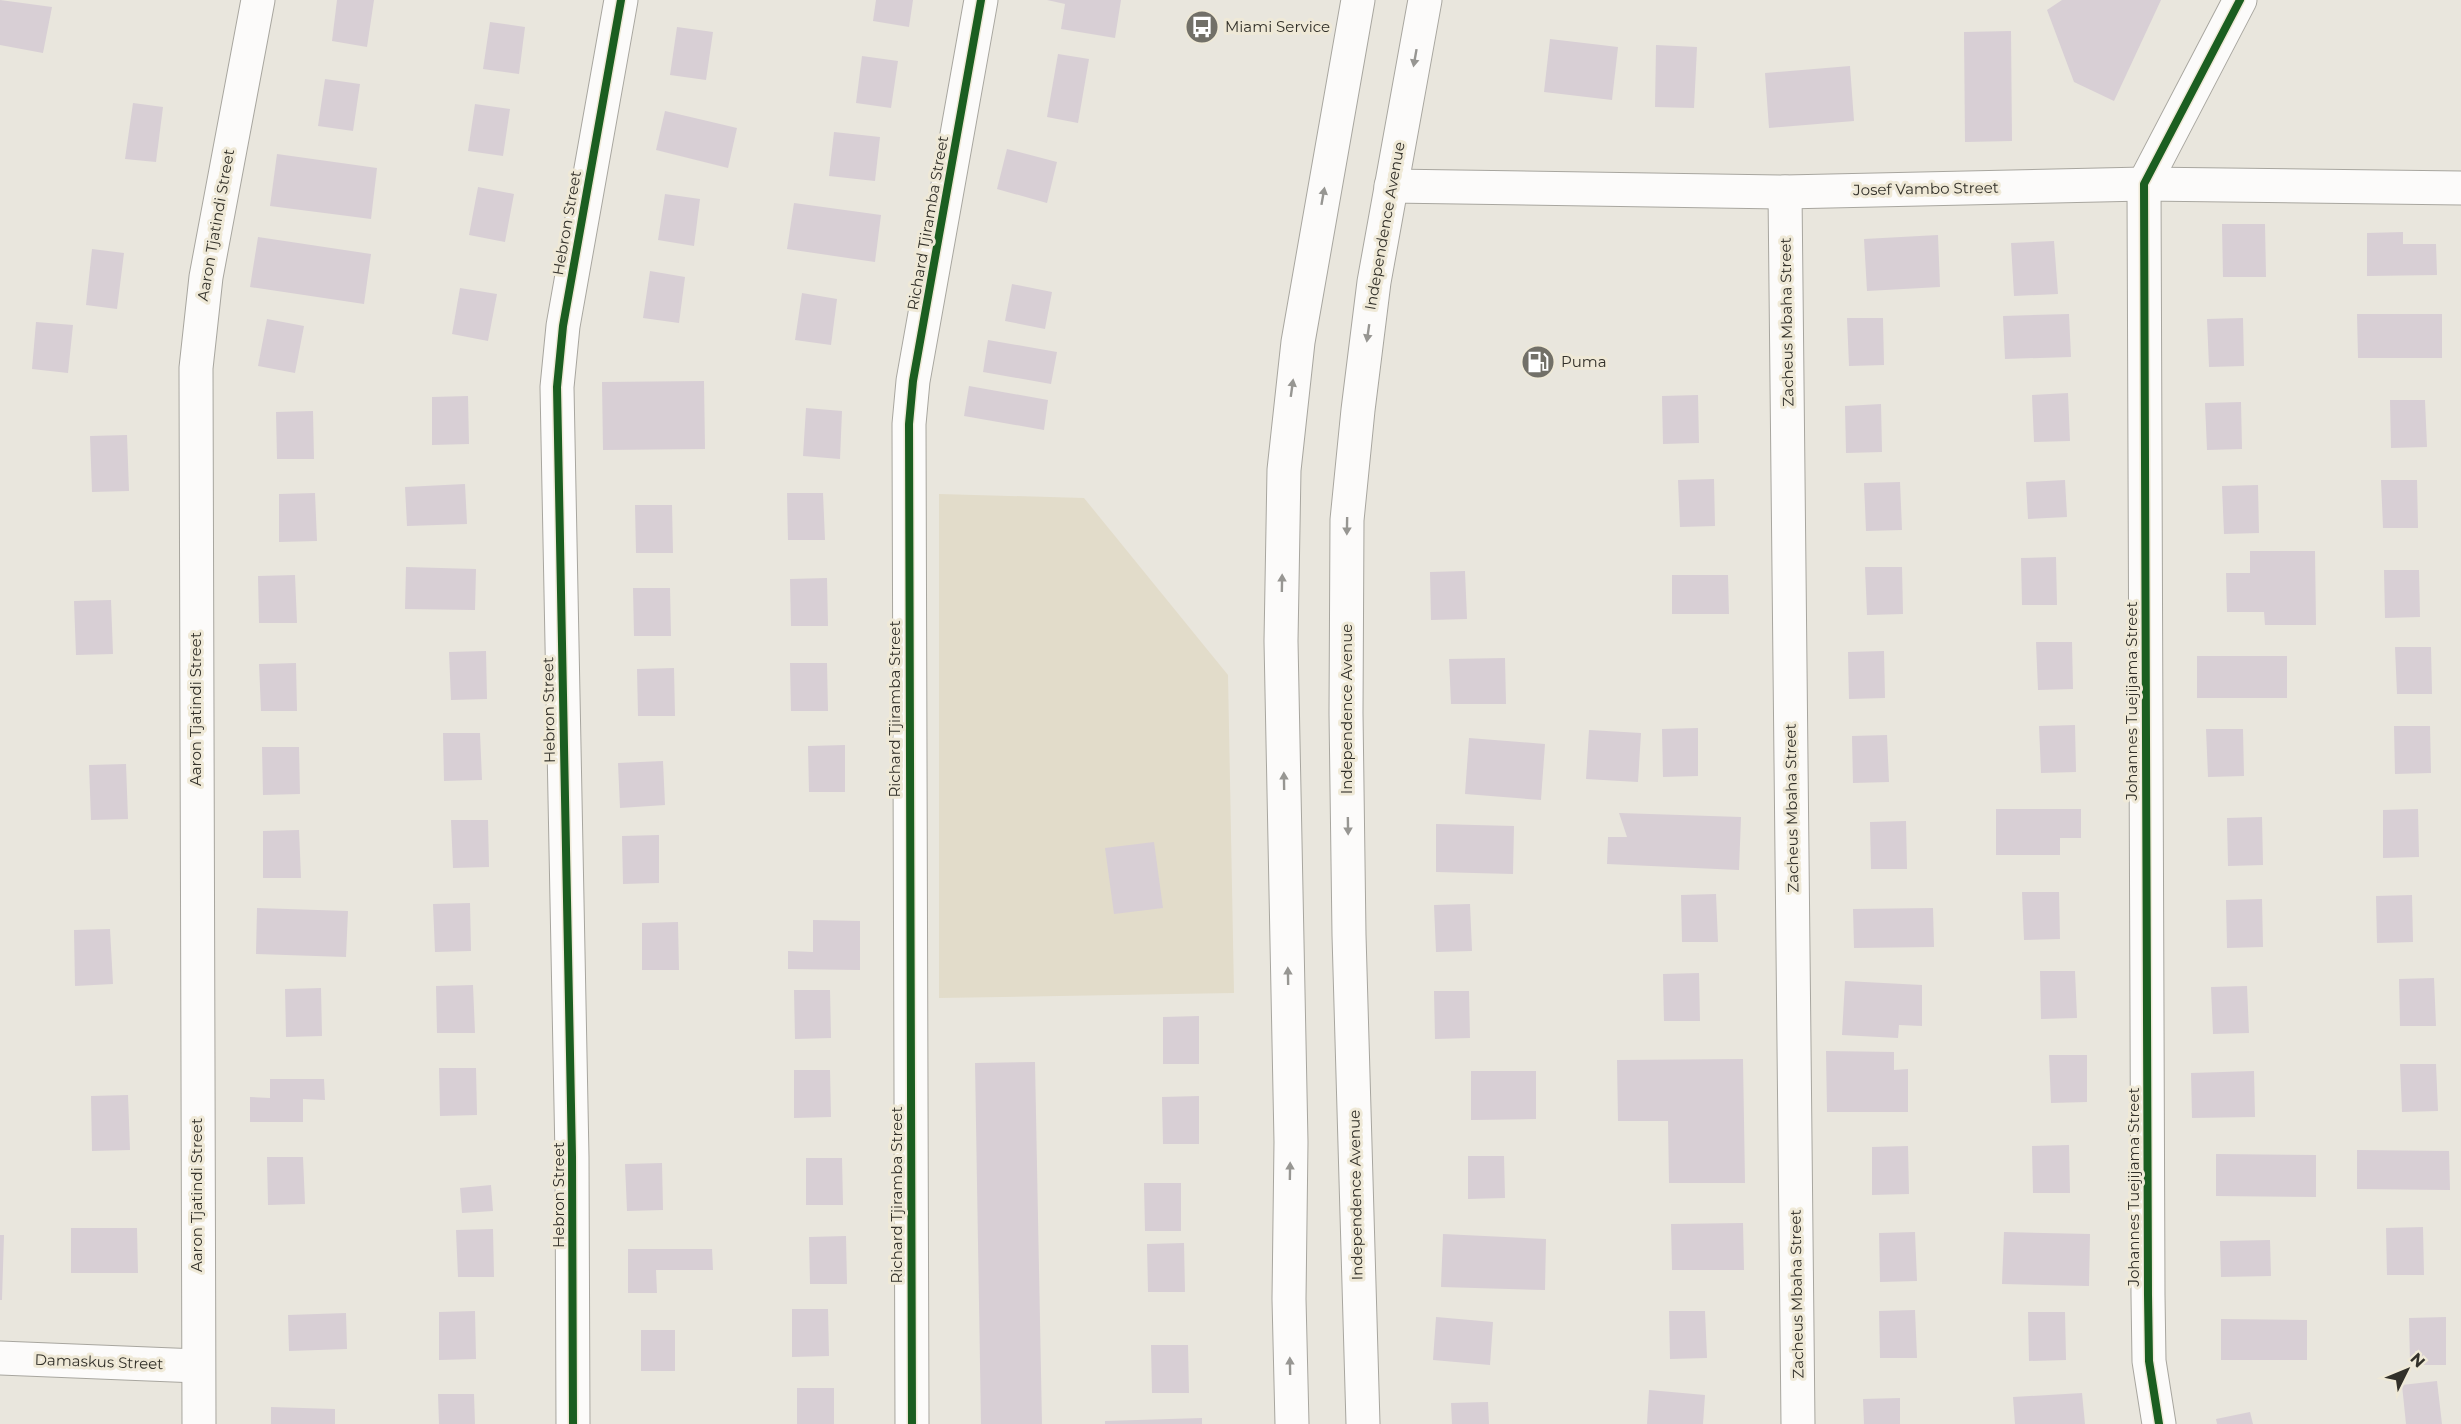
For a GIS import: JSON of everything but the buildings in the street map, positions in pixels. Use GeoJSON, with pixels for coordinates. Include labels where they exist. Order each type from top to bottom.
{"type":"FeatureCollection","features":[{"type":"Feature","properties":{"kind":"street","name":"Aaron Tjatindi Street"},"geometry":{"type":"LineString","coordinates":[[199,1424],[196,369],[206,278],[258,0]]}},
{"type":"Feature","properties":{"kind":"street","name":"Hebron Street"},"geometry":{"type":"LineString","coordinates":[[573,1424],[572,1157],[557,387],[563,326],[621,0]]}},
{"type":"Feature","properties":{"kind":"street","name":"Richard Tjiramba Street"},"geometry":{"type":"LineString","coordinates":[[912,1424],[909,424],[914,381],[981,0]]}},
{"type":"Feature","properties":{"kind":"street"},"geometry":{"type":"LineString","coordinates":[[1292,1424],[1289,1299],[1291,1142],[1281,641],[1284,470],[1298,342],[1358,0]]}},
{"type":"Feature","properties":{"kind":"street","name":"Independence Avenue"},"geometry":{"type":"LineString","coordinates":[[1363,1424],[1349,912],[1347,520],[1373,293],[1425,0]]}},
{"type":"Feature","properties":{"kind":"street","name":"Johannes Tuejijama Street"},"geometry":{"type":"LineString","coordinates":[[2159,1424],[2149,1360],[2148,1284],[2144,184],[2240,0]]}},
{"type":"Feature","properties":{"kind":"street","name":"Josef Vambo Street"},"geometry":{"type":"LineString","coordinates":[[1391,186],[1785,192],[2144,184],[2461,188]]}},
{"type":"Feature","properties":{"kind":"street","name":"Zacheus Mbaha Street"},"geometry":{"type":"LineString","coordinates":[[1785,192],[1798,1424]]}},
{"type":"Feature","properties":{"kind":"street","name":"Damaskus Street"},"geometry":{"type":"LineString","coordinates":[[0,1358],[198,1366]]}},
{"type":"Feature","properties":{"kind":"shaded area"},"geometry":{"type":"Polygon","coordinates":[[[939,494],[1084,498],[1228,675],[1234,993],[939,998],[939,494]]]}},
{"type":"Feature","properties":{"kind":"cycle path"},"geometry":{"type":"LineString","coordinates":[[573,1424],[572,1157],[557,387],[563,326],[621,0]]}},
{"type":"Feature","properties":{"kind":"cycle path"},"geometry":{"type":"LineString","coordinates":[[912,1424],[909,424],[913,381],[981,0]]}},
{"type":"Feature","properties":{"kind":"cycle path"},"geometry":{"type":"LineString","coordinates":[[2159,1424],[2149,1361],[2148,1295],[2144,184],[2240,0]]}},
{"type":"Feature","properties":{"kind":"place","name":"Miami Service"},"geometry":{"type":"Point","coordinates":[1202,27]}},
{"type":"Feature","properties":{"kind":"place","name":"Puma"},"geometry":{"type":"Point","coordinates":[1538,362]}}]}
